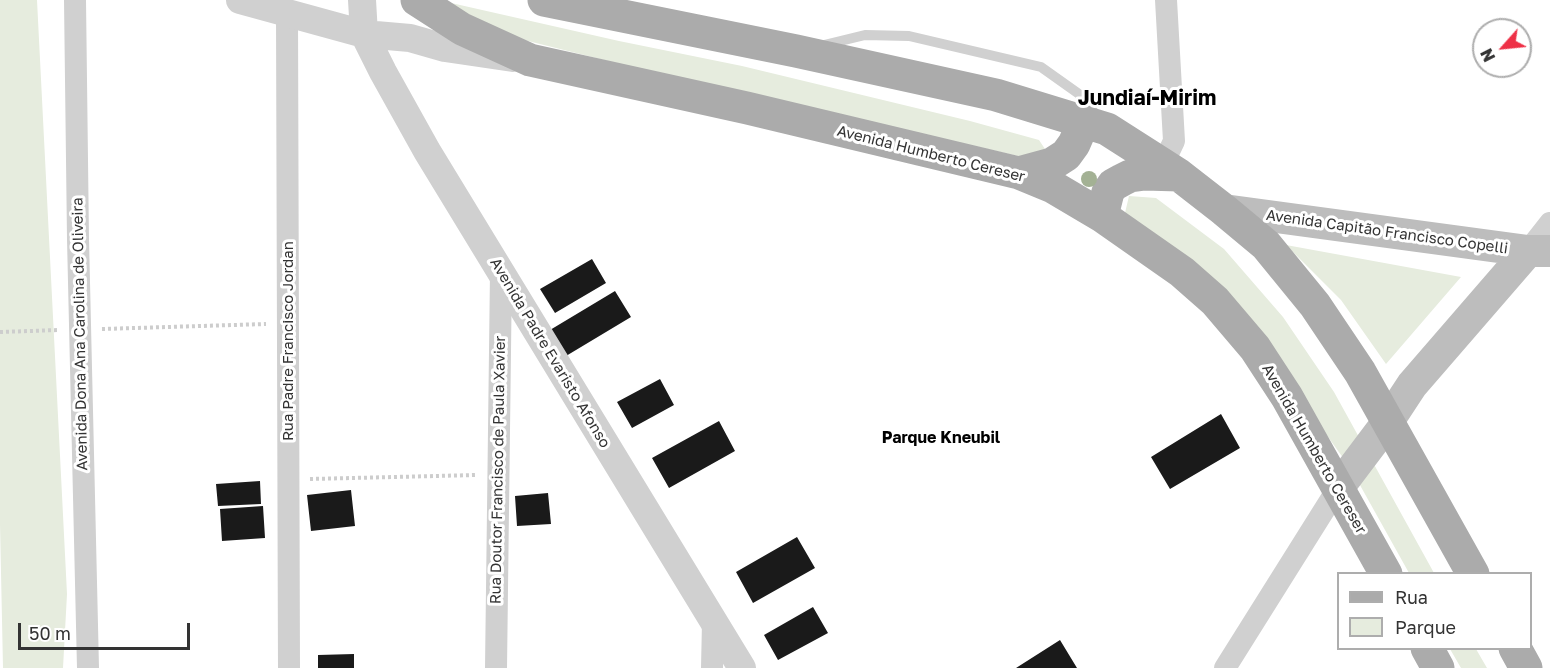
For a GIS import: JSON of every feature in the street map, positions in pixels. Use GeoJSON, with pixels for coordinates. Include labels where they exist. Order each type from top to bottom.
{"type":"FeatureCollection","features":[{"type":"Feature","properties":{"kind":"main road","name":"Avenida Humberto Cereser"},"geometry":{"type":"LineString","coordinates":[[417,0],[462,29],[530,60],[747,108],[1020,173],[1053,187],[1102,216],[1182,272],[1215,301],[1255,348],[1287,397],[1385,572]]}},
{"type":"Feature","properties":{"kind":"main road"},"geometry":{"type":"LineString","coordinates":[[544,0],[796,51],[996,95],[1096,125],[1171,170],[1224,210],[1266,246],[1315,305],[1360,372],[1472,572]]}},
{"type":"Feature","properties":{"kind":"main road"},"geometry":{"type":"LineString","coordinates":[[1020,173],[1052,164],[1066,155],[1074,144],[1096,125]]}},
{"type":"Feature","properties":{"kind":"main road"},"geometry":{"type":"LineString","coordinates":[[1102,216],[1108,192],[1113,185],[1130,176],[1171,170]]}},
{"type":"Feature","properties":{"kind":"main road","name":"Avenida Capitão Francisco Copelli"},"geometry":{"type":"LineString","coordinates":[[1224,210],[1539,251]]}},
{"type":"Feature","properties":{"kind":"main road"},"geometry":{"type":"LineString","coordinates":[[1338,488],[1418,377],[1539,251]]}},
{"type":"Feature","properties":{"kind":"main road"},"geometry":{"type":"LineString","coordinates":[[1428,650],[1438,668]]}},
{"type":"Feature","properties":{"kind":"main road"},"geometry":{"type":"LineString","coordinates":[[1516,650],[1526,668]]}},
{"type":"Feature","properties":{"kind":"street","name":"Avenida Dona Ana Carolina de Oliveira"},"geometry":{"type":"LineString","coordinates":[[75,0],[88,668]]}},
{"type":"Feature","properties":{"kind":"street"},"geometry":{"type":"LineString","coordinates":[[240,0],[364,34],[410,39],[445,48],[530,60]]}},
{"type":"Feature","properties":{"kind":"street"},"geometry":{"type":"LineString","coordinates":[[362,0],[364,34]]}},
{"type":"Feature","properties":{"kind":"street"},"geometry":{"type":"LineString","coordinates":[[1166,0],[1174,141],[1171,170]]}},
{"type":"Feature","properties":{"kind":"street","name":"Rua Padre Francisco Jordan"},"geometry":{"type":"LineString","coordinates":[[287,14],[289,668]]}},
{"type":"Feature","properties":{"kind":"street","name":"Avenida Padre Evaristo Afonso"},"geometry":{"type":"LineString","coordinates":[[364,34],[427,151],[742,668]]}},
{"type":"Feature","properties":{"kind":"street"},"geometry":{"type":"LineString","coordinates":[[1539,251],[1550,223]]}},
{"type":"Feature","properties":{"kind":"street","name":"Rua Doutor Francisco de Paula Xavier"},"geometry":{"type":"LineString","coordinates":[[496,668],[501,272]]}},
{"type":"Feature","properties":{"kind":"street"},"geometry":{"type":"LineString","coordinates":[[1225,668],[1338,488]]}},
{"type":"Feature","properties":{"kind":"street"},"geometry":{"type":"LineString","coordinates":[[712,668],[713,622]]}},
{"type":"Feature","properties":{"kind":"path"},"geometry":{"type":"LineString","coordinates":[[0,332],[287,324]]}},
{"type":"Feature","properties":{"kind":"path"},"geometry":{"type":"LineString","coordinates":[[288,480],[498,474]]}},
{"type":"Feature","properties":{"kind":"green space"},"geometry":{"type":"Polygon","coordinates":[[[0,0],[37,0],[67,594],[63,668],[3,668],[0,524],[0,0]]]}},
{"type":"Feature","properties":{"kind":"green space"},"geometry":{"type":"Polygon","coordinates":[[[438,0],[742,66],[970,121],[1039,140],[1047,152],[1035,160],[612,62],[512,37],[438,0]]]}},
{"type":"Feature","properties":{"kind":"green space"},"geometry":{"type":"Polygon","coordinates":[[[1129,196],[1156,198],[1224,249],[1283,317],[1334,392],[1433,572],[1408,572],[1351,469],[1246,322],[1125,213],[1129,196]]]}},
{"type":"Feature","properties":{"kind":"green space"},"geometry":{"type":"Polygon","coordinates":[[[1286,245],[1461,277],[1386,364],[1341,300],[1286,245]]]}},
{"type":"Feature","properties":{"kind":"green space"},"geometry":{"type":"Polygon","coordinates":[[[1451,650],[1477,650],[1487,668],[1461,668],[1451,650]]]}},
{"type":"Feature","properties":{"kind":"building"},"geometry":{"type":"Polygon","coordinates":[[[592,259],[606,283],[555,313],[540,289],[592,259]]]}},
{"type":"Feature","properties":{"kind":"building"},"geometry":{"type":"Polygon","coordinates":[[[615,291],[631,317],[566,356],[550,330],[615,291]]]}},
{"type":"Feature","properties":{"kind":"building"},"geometry":{"type":"Polygon","coordinates":[[[660,379],[674,405],[632,428],[617,402],[660,379]]]}},
{"type":"Feature","properties":{"kind":"building"},"geometry":{"type":"Polygon","coordinates":[[[1221,414],[1240,448],[1170,489],[1151,457],[1221,414]]]}},
{"type":"Feature","properties":{"kind":"building"},"geometry":{"type":"Polygon","coordinates":[[[719,421],[735,451],[669,488],[652,458],[719,421]]]}},
{"type":"Feature","properties":{"kind":"building"},"geometry":{"type":"Polygon","coordinates":[[[260,481],[261,504],[218,506],[216,484],[260,481]]]}},
{"type":"Feature","properties":{"kind":"building"},"geometry":{"type":"Polygon","coordinates":[[[351,490],[355,526],[311,531],[307,495],[351,490]]]}},
{"type":"Feature","properties":{"kind":"building"},"geometry":{"type":"Polygon","coordinates":[[[548,493],[551,524],[517,526],[515,496],[548,493]]]}},
{"type":"Feature","properties":{"kind":"building"},"geometry":{"type":"Polygon","coordinates":[[[263,506],[265,538],[222,541],[220,509],[263,506]]]}},
{"type":"Feature","properties":{"kind":"building"},"geometry":{"type":"Polygon","coordinates":[[[797,537],[815,568],[753,603],[736,572],[797,537]]]}},
{"type":"Feature","properties":{"kind":"building"},"geometry":{"type":"Polygon","coordinates":[[[813,607],[828,633],[778,660],[764,635],[813,607]]]}},
{"type":"Feature","properties":{"kind":"building"},"geometry":{"type":"Polygon","coordinates":[[[1060,640],[1077,668],[1016,668],[1060,640]]]}},
{"type":"Feature","properties":{"kind":"building"},"geometry":{"type":"Polygon","coordinates":[[[354,654],[354,668],[318,668],[318,655],[354,654]]]}},
{"type":"Feature","properties":{"kind":"district","name":"Jundiaí-Mirim"},"geometry":{"type":"Point","coordinates":[1147,98]}},
{"type":"Feature","properties":{"kind":"district","name":"Parque Kneubil"},"geometry":{"type":"Point","coordinates":[941,438]}}]}
